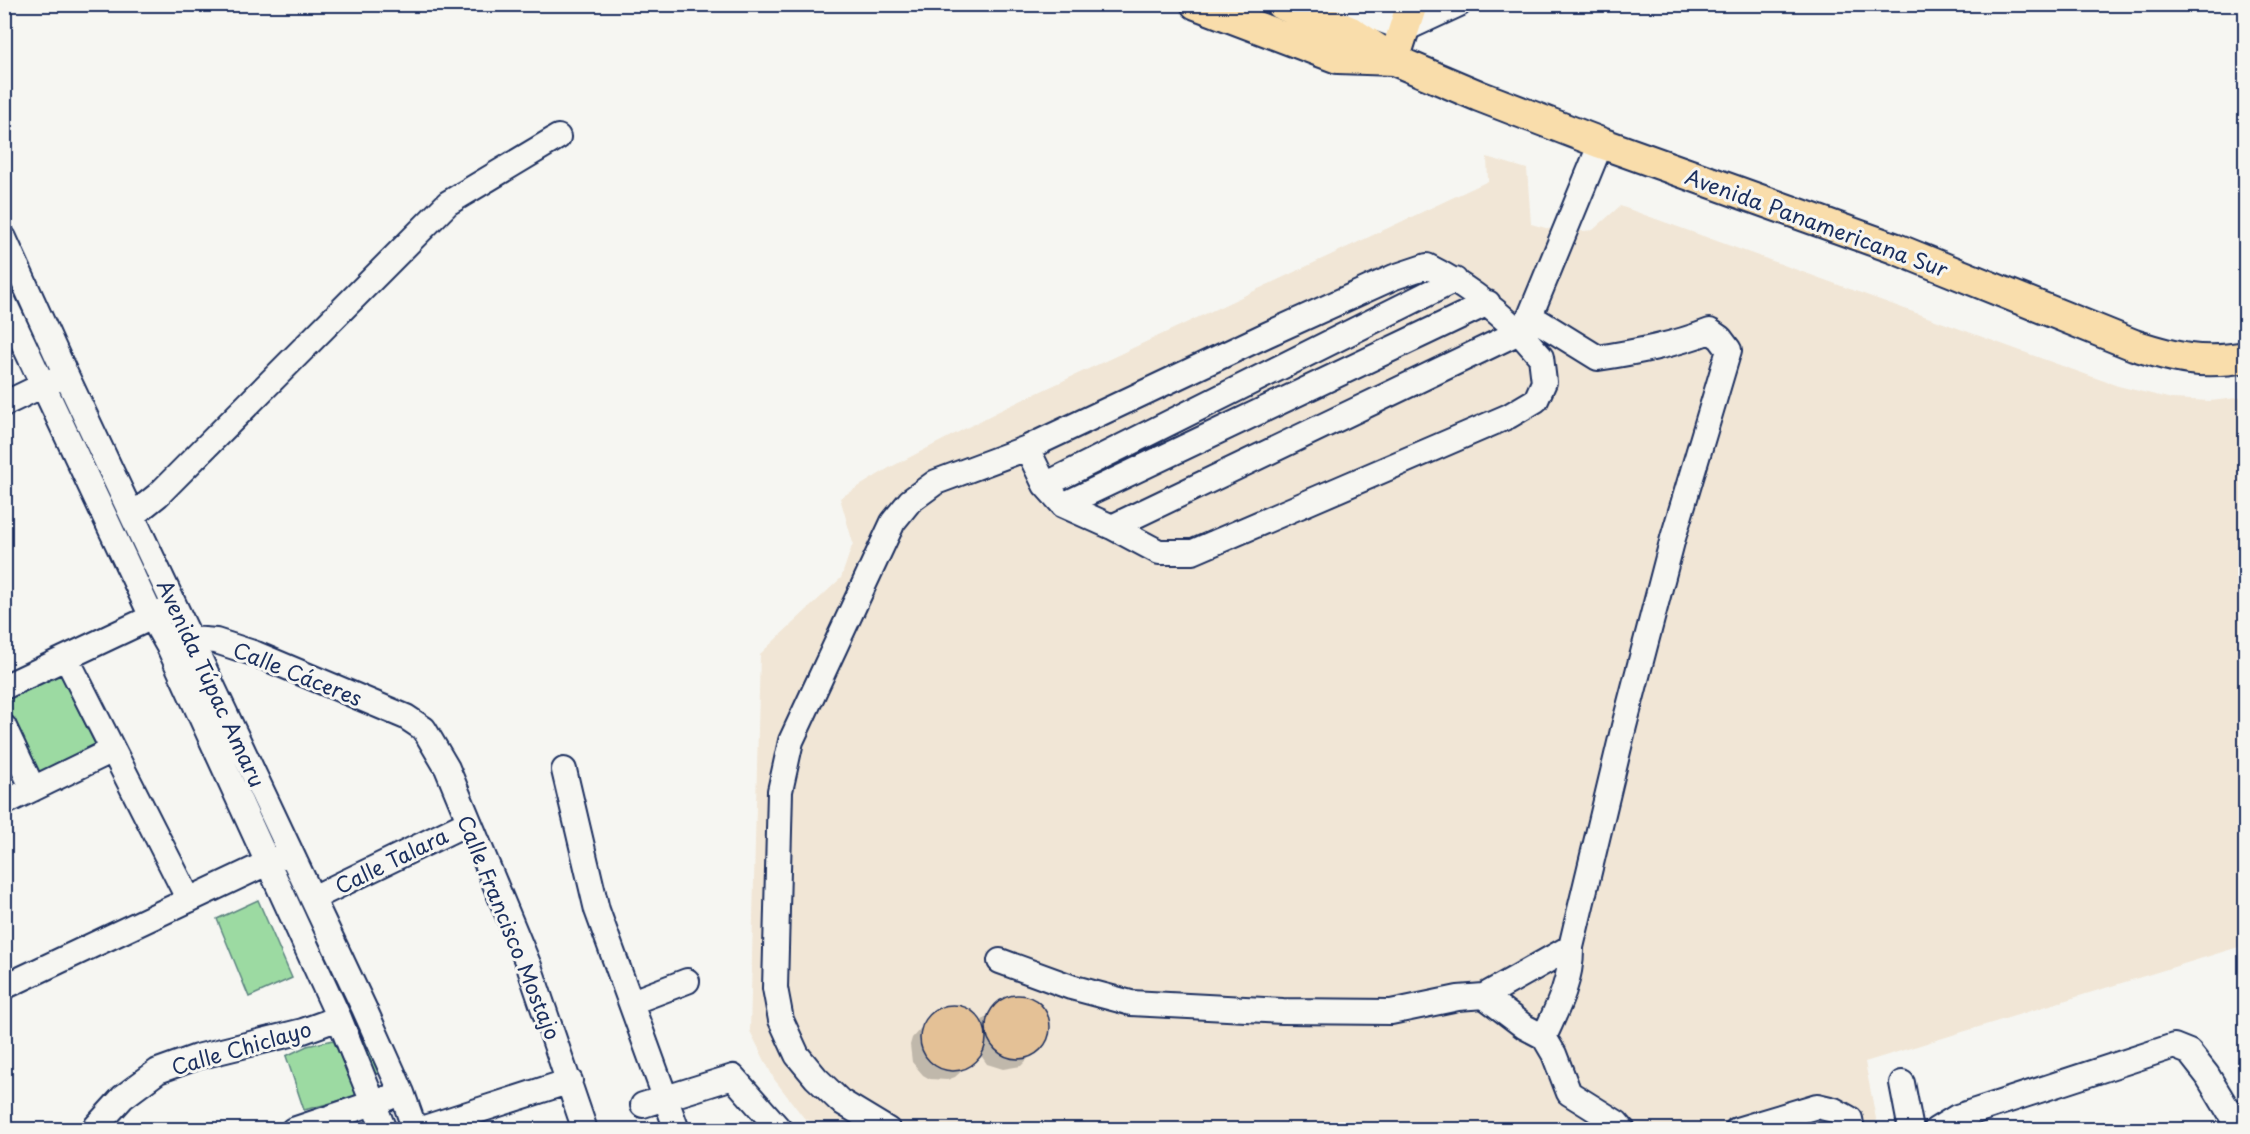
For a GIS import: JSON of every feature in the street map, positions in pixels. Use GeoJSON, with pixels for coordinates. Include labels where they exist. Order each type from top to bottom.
{"type":"FeatureCollection","features":[{"type":"Feature","properties":{"kind":"main road","name":"Avenida Panamericana Sur"},"geometry":{"type":"LineString","coordinates":[[1196,4],[1338,58],[1394,60]]}},
{"type":"Feature","properties":{"kind":"main road","name":"Avenida Panamericana Sur"},"geometry":{"type":"LineString","coordinates":[[1281,4],[1351,32],[1394,60],[1479,96],[1894,248],[2134,345],[2172,357],[2202,362],[2246,357]]}},
{"type":"Feature","properties":{"kind":"main road"},"geometry":{"type":"LineString","coordinates":[[1394,60],[1409,17]]}},
{"type":"Feature","properties":{"kind":"street"},"geometry":{"type":"LineString","coordinates":[[1339,4],[1409,17],[1459,4]]}},
{"type":"Feature","properties":{"kind":"street"},"geometry":{"type":"LineString","coordinates":[[134,515],[166,486],[448,202],[558,137]]}},
{"type":"Feature","properties":{"kind":"street"},"geometry":{"type":"LineString","coordinates":[[1112,527],[1525,324],[1601,142]]}},
{"type":"Feature","properties":{"kind":"street","name":"Avenida Túpac Amaru"},"geometry":{"type":"LineString","coordinates":[[4,238],[66,375],[313,898],[417,1130]]}},
{"type":"Feature","properties":{"kind":"street"},"geometry":{"type":"LineString","coordinates":[[888,1130],[840,1101],[816,1078],[797,1055],[781,1020],[775,988],[780,790],[791,741],[893,522],[910,501],[936,482],[1027,448],[1394,277],[1427,266],[1455,280],[1488,303],[1525,324],[1598,358],[1633,353],[1687,340],[1710,331],[1720,338],[1729,350],[1670,549],[1624,726],[1561,1002],[1544,1037]]}},
{"type":"Feature","properties":{"kind":"street"},"geometry":{"type":"LineString","coordinates":[[1045,485],[1455,280]]}},
{"type":"Feature","properties":{"kind":"street","name":"Avenida Túpac Amaru"},"geometry":{"type":"LineString","coordinates":[[4,302],[152,617],[169,647],[339,1018],[384,1130]]}},
{"type":"Feature","properties":{"kind":"street"},"geometry":{"type":"LineString","coordinates":[[1062,505],[1488,303]]}},
{"type":"Feature","properties":{"kind":"street"},"geometry":{"type":"LineString","coordinates":[[1027,448],[1045,485],[1062,505],[1112,527],[1159,552],[1193,552],[1509,416],[1536,400],[1544,382],[1541,357],[1525,324]]}},
{"type":"Feature","properties":{"kind":"street"},"geometry":{"type":"LineString","coordinates":[[4,404],[66,375]]}},
{"type":"Feature","properties":{"kind":"street"},"geometry":{"type":"LineString","coordinates":[[4,687],[67,659],[176,605]]}},
{"type":"Feature","properties":{"kind":"street","name":"Calle Cáceres"},"geometry":{"type":"LineString","coordinates":[[169,647],[192,639],[216,641],[256,654],[406,717],[424,729]]}},
{"type":"Feature","properties":{"kind":"street"},"geometry":{"type":"LineString","coordinates":[[67,659],[189,900]]}},
{"type":"Feature","properties":{"kind":"street"},"geometry":{"type":"LineString","coordinates":[[4,727],[33,789]]}},
{"type":"Feature","properties":{"kind":"street","name":"Calle Francisco Mostajo"},"geometry":{"type":"LineString","coordinates":[[424,729],[447,768],[529,966],[585,1130]]}},
{"type":"Feature","properties":{"kind":"street"},"geometry":{"type":"LineString","coordinates":[[4,803],[113,750]]}},
{"type":"Feature","properties":{"kind":"street"},"geometry":{"type":"LineString","coordinates":[[564,770],[597,910],[677,1130]]}},
{"type":"Feature","properties":{"kind":"street","name":"Calle Talara"},"geometry":{"type":"LineString","coordinates":[[313,898],[469,822]]}},
{"type":"Feature","properties":{"kind":"street"},"geometry":{"type":"LineString","coordinates":[[4,987],[291,852]]}},
{"type":"Feature","properties":{"kind":"street"},"geometry":{"type":"LineString","coordinates":[[1000,960],[1071,987],[1131,1003],[1283,1011],[1391,1012],[1458,998],[1484,996],[1572,947]]}},
{"type":"Feature","properties":{"kind":"street"},"geometry":{"type":"LineString","coordinates":[[632,1002],[687,981]]}},
{"type":"Feature","properties":{"kind":"street"},"geometry":{"type":"LineString","coordinates":[[1484,996],[1525,1027],[1544,1037],[1554,1054],[1569,1093],[1617,1123],[1623,1130]]}},
{"type":"Feature","properties":{"kind":"street","name":"Calle Chiclayo"},"geometry":{"type":"LineString","coordinates":[[93,1130],[123,1097],[158,1071],[197,1057],[303,1031],[339,1018]]}},
{"type":"Feature","properties":{"kind":"street"},"geometry":{"type":"LineString","coordinates":[[1936,1130],[1957,1117],[2174,1046],[2189,1052],[2207,1075],[2240,1130]]}},
{"type":"Feature","properties":{"kind":"street"},"geometry":{"type":"LineString","coordinates":[[643,1105],[733,1077],[780,1130]]}},
{"type":"Feature","properties":{"kind":"street"},"geometry":{"type":"LineString","coordinates":[[417,1130],[570,1081]]}},
{"type":"Feature","properties":{"kind":"street"},"geometry":{"type":"LineString","coordinates":[[1902,1083],[1911,1130]]}},
{"type":"Feature","properties":{"kind":"street"},"geometry":{"type":"LineString","coordinates":[[293,1130],[402,1093]]}},
{"type":"Feature","properties":{"kind":"street"},"geometry":{"type":"LineString","coordinates":[[1737,1130],[1817,1106],[1834,1110],[1850,1119],[1852,1130]]}},
{"type":"Feature","properties":{"kind":"shaded area"},"geometry":{"type":"Polygon","coordinates":[[[1487,157],[1527,169],[1531,224],[1564,233],[1593,230],[1620,206],[2118,386],[2172,399],[2210,401],[2245,397],[2245,945],[1865,1062],[1878,1129],[828,1129],[804,1118],[774,1079],[750,1031],[760,654],[841,578],[853,543],[840,498],[889,468],[999,411],[1488,181],[1487,157]]]}},
{"type":"Feature","properties":{"kind":"green space"},"geometry":{"type":"Polygon","coordinates":[[[4,255],[55,366],[44,371],[5,286],[4,255]]]}},
{"type":"Feature","properties":{"kind":"green space"},"geometry":{"type":"Polygon","coordinates":[[[59,672],[96,746],[38,775],[5,706],[5,697],[59,672]]]}},
{"type":"Feature","properties":{"kind":"green space"},"geometry":{"type":"Polygon","coordinates":[[[291,856],[381,1072],[370,1076],[278,862],[291,856]]]}},
{"type":"Feature","properties":{"kind":"green space"},"geometry":{"type":"Polygon","coordinates":[[[258,900],[292,978],[249,997],[217,919],[258,900]]]}},
{"type":"Feature","properties":{"kind":"green space"},"geometry":{"type":"Polygon","coordinates":[[[333,1040],[358,1096],[304,1110],[286,1056],[307,1046],[333,1040]]]}},
{"type":"Feature","properties":{"kind":"building"},"geometry":{"type":"Polygon","coordinates":[[[1012,995],[1024,995],[1041,1004],[1048,1015],[1050,1027],[1048,1039],[1041,1050],[1024,1059],[1012,1059],[1000,1054],[991,1045],[986,1033],[986,1021],[991,1009],[1000,1000],[1012,995]]]}},
{"type":"Feature","properties":{"kind":"building"},"geometry":{"type":"Polygon","coordinates":[[[953,1005],[966,1008],[976,1015],[983,1025],[986,1038],[983,1051],[976,1061],[966,1068],[953,1071],[940,1068],[930,1061],[923,1051],[920,1038],[923,1025],[930,1015],[940,1008],[953,1005]]]}}]}
